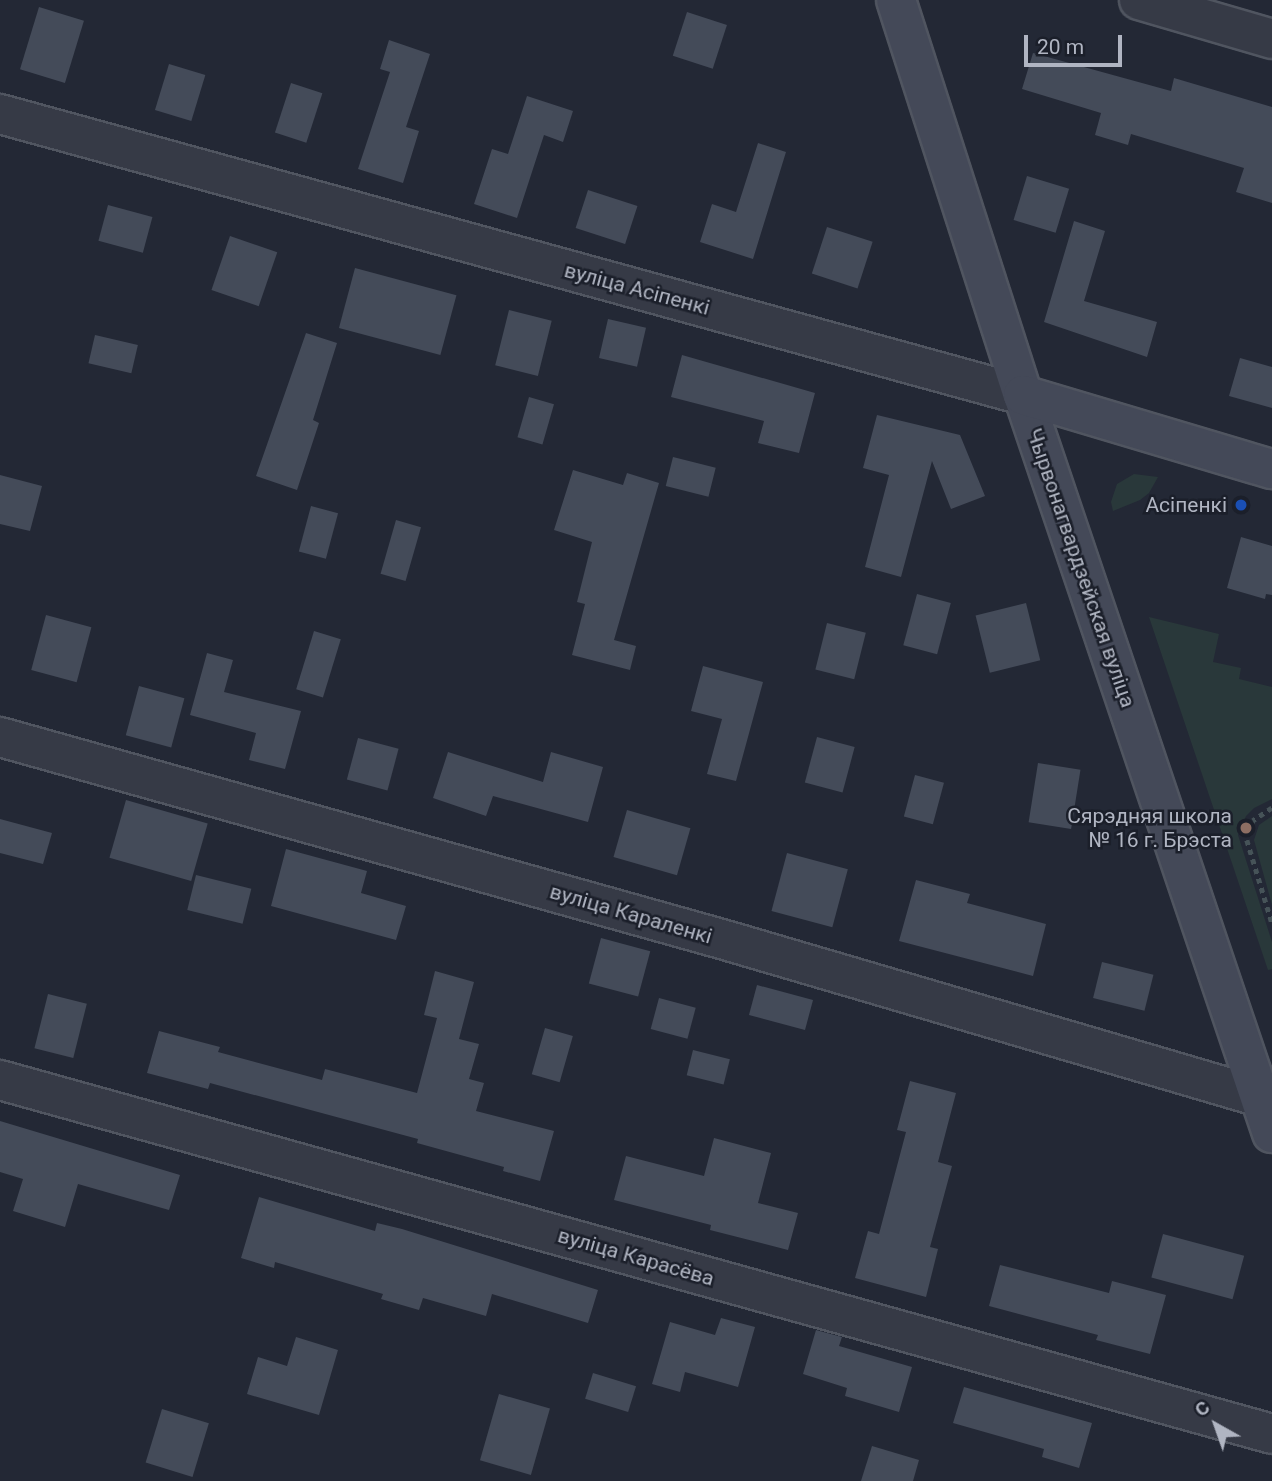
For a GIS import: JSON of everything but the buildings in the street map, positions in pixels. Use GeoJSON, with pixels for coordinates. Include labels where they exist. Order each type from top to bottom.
{"type":"FeatureCollection","features":[{"type":"Feature","properties":{"kind":"main road","name":"Чырвонагвардзейская вуліца"},"geometry":{"type":"LineString","coordinates":[[896,0],[1023,395],[1272,1133]]}},
{"type":"Feature","properties":{"kind":"main road","name":"вуліца Асіпенкі"},"geometry":{"type":"LineString","coordinates":[[1023,395],[1272,469]]}},
{"type":"Feature","properties":{"kind":"street"},"geometry":{"type":"LineString","coordinates":[[1139,0],[1272,39]]}},
{"type":"Feature","properties":{"kind":"street","name":"вуліца Асіпенкі"},"geometry":{"type":"LineString","coordinates":[[0,114],[1023,395]]}},
{"type":"Feature","properties":{"kind":"street","name":"вуліца Караленкі"},"geometry":{"type":"LineString","coordinates":[[0,737],[725,940],[1260,1097]]}},
{"type":"Feature","properties":{"kind":"street","name":"вуліца Карасёва"},"geometry":{"type":"LineString","coordinates":[[0,1080],[1272,1434]]}},
{"type":"Feature","properties":{"kind":"path"},"geometry":{"type":"LineString","coordinates":[[1272,808],[1253,821],[1247,840],[1272,923]]}},
{"type":"Feature","properties":{"kind":"shaded area"},"geometry":{"type":"Polygon","coordinates":[[[1134,474],[1158,477],[1149,493],[1140,500],[1113,511],[1111,502],[1117,484],[1134,474]]]}},
{"type":"Feature","properties":{"kind":"shaded area","name":"Сярэдняя школа № 16 г. Брэста"},"geometry":{"type":"Polygon","coordinates":[[[1149,617],[1219,634],[1213,662],[1241,668],[1239,679],[1272,687],[1272,799],[1254,808],[1246,816],[1238,835],[1272,942],[1272,969],[1268,970],[1149,617]]]}},
{"type":"Feature","properties":{"kind":"shaded area"},"geometry":{"type":"Polygon","coordinates":[[[1272,816],[1272,905],[1254,840],[1259,825],[1272,816]]]}},
{"type":"Feature","properties":{"kind":"place","name":"Асіпенкі"},"geometry":{"type":"Point","coordinates":[1241,505]}},
{"type":"Feature","properties":{"kind":"place","name":"Сярэдняя школа № 16 г. Брэста"},"geometry":{"type":"Point","coordinates":[1246,828]}}]}
